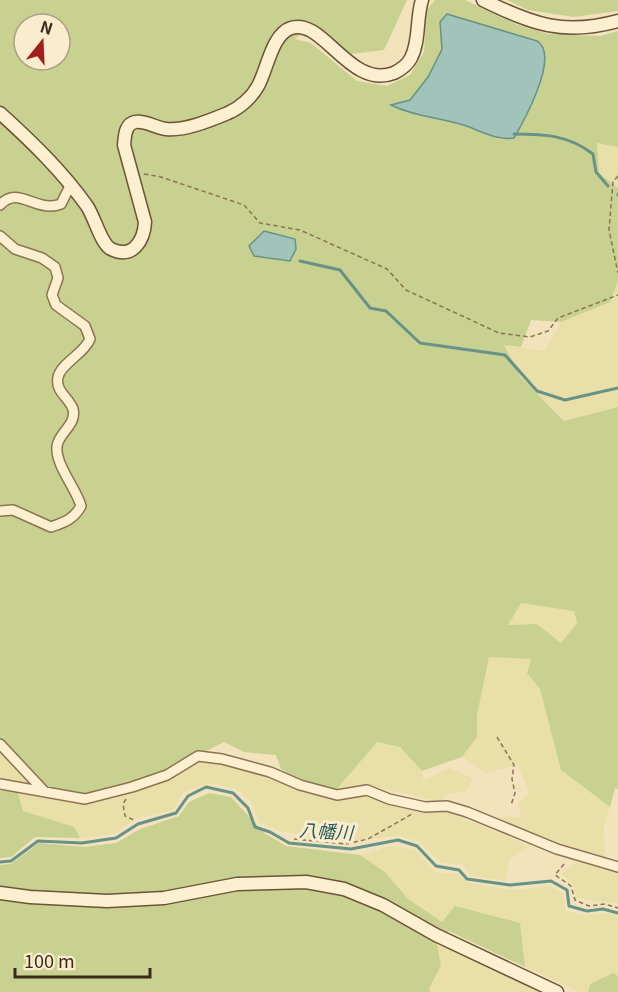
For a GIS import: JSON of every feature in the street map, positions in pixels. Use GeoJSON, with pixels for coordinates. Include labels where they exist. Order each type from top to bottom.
{"type":"FeatureCollection","features":[{"type":"Feature","properties":{"kind":"main road"},"geometry":{"type":"LineString","coordinates":[[0,113],[36,145],[72,184],[92,214],[103,241],[110,249],[121,252],[132,251],[139,245],[145,222],[124,144],[125,133],[129,125],[142,122],[168,129],[188,126],[230,113],[244,103],[258,87],[277,40],[285,31],[294,27],[304,28],[318,36],[361,71],[373,76],[386,76],[399,71],[411,60],[416,45],[418,14],[422,0]]}},
{"type":"Feature","properties":{"kind":"main road"},"geometry":{"type":"LineString","coordinates":[[483,0],[537,24],[560,28],[596,27],[618,21]]}},
{"type":"Feature","properties":{"kind":"main road"},"geometry":{"type":"LineString","coordinates":[[0,893],[108,901],[164,898],[237,884],[306,882],[344,889],[383,905],[436,935],[557,992]]}},
{"type":"Feature","properties":{"kind":"street"},"geometry":{"type":"LineString","coordinates":[[0,205],[14,196],[50,207],[61,204],[72,184]]}},
{"type":"Feature","properties":{"kind":"street"},"geometry":{"type":"LineString","coordinates":[[0,236],[15,249],[42,258],[55,267],[58,278],[52,295],[56,305],[85,326],[90,339],[88,345],[62,369],[58,376],[59,391],[72,407],[74,418],[57,447],[59,458],[78,494],[81,506],[76,515],[68,521],[51,527],[20,513],[0,511]]}},
{"type":"Feature","properties":{"kind":"street"},"geometry":{"type":"LineString","coordinates":[[0,744],[44,791]]}},
{"type":"Feature","properties":{"kind":"street"},"geometry":{"type":"LineString","coordinates":[[0,784],[85,799],[167,775],[198,756],[222,759],[270,772],[300,785],[337,795],[367,790],[388,799],[425,807],[447,806],[557,849],[618,867]]}},
{"type":"Feature","properties":{"kind":"path"},"geometry":{"type":"LineString","coordinates":[[132,172],[161,177],[244,205],[260,223],[300,230],[387,269],[406,290],[499,333],[530,337],[548,331],[558,318],[618,296]]}},
{"type":"Feature","properties":{"kind":"path"},"geometry":{"type":"LineString","coordinates":[[618,176],[613,182],[609,230],[618,273]]}},
{"type":"Feature","properties":{"kind":"path"},"geometry":{"type":"LineString","coordinates":[[497,737],[514,765],[512,779],[515,794],[511,805]]}},
{"type":"Feature","properties":{"kind":"path"},"geometry":{"type":"LineString","coordinates":[[132,787],[123,804],[125,816],[134,820]]}},
{"type":"Feature","properties":{"kind":"path"},"geometry":{"type":"LineString","coordinates":[[294,839],[346,844],[368,839],[425,807]]}},
{"type":"Feature","properties":{"kind":"path"},"geometry":{"type":"LineString","coordinates":[[564,864],[555,875],[571,886],[575,900],[589,906],[605,904],[618,908]]}},
{"type":"Feature","properties":{"kind":"shaded area"},"geometry":{"type":"Polygon","coordinates":[[[597,143],[618,147],[618,188],[599,173],[597,143]]]}},
{"type":"Feature","properties":{"kind":"shaded area"},"geometry":{"type":"Polygon","coordinates":[[[618,281],[618,407],[565,421],[520,376],[504,345],[545,351],[561,322],[610,302],[618,281]]]}},
{"type":"Feature","properties":{"kind":"shaded area"},"geometry":{"type":"Polygon","coordinates":[[[521,602],[575,611],[577,623],[561,643],[537,624],[508,625],[521,602]]]}},
{"type":"Feature","properties":{"kind":"shaded area"},"geometry":{"type":"Polygon","coordinates":[[[489,656],[532,659],[527,673],[540,689],[561,770],[610,807],[604,825],[605,857],[489,817],[521,817],[518,803],[529,793],[518,765],[485,773],[462,757],[477,737],[477,715],[489,656]]]}},
{"type":"Feature","properties":{"kind":"shaded area"},"geometry":{"type":"Polygon","coordinates":[[[377,742],[400,747],[422,771],[423,781],[449,768],[473,778],[467,791],[445,794],[442,802],[367,785],[336,790],[377,742]]]}},
{"type":"Feature","properties":{"kind":"shaded area"},"geometry":{"type":"Polygon","coordinates":[[[0,751],[31,784],[0,779],[0,751]]]}},
{"type":"Feature","properties":{"kind":"shaded area"},"geometry":{"type":"Polygon","coordinates":[[[204,760],[267,774],[298,790],[340,799],[368,795],[386,802],[431,812],[445,811],[530,846],[509,860],[506,881],[471,876],[462,864],[442,863],[418,841],[399,836],[348,841],[279,831],[259,822],[250,801],[236,789],[208,783],[184,792],[173,810],[137,818],[114,834],[80,838],[73,827],[23,811],[17,790],[88,805],[171,777],[204,760]]]}},
{"type":"Feature","properties":{"kind":"shaded area"},"geometry":{"type":"Polygon","coordinates":[[[391,846],[414,849],[435,872],[458,874],[469,883],[512,890],[550,886],[563,893],[566,911],[586,915],[612,913],[618,918],[618,976],[613,973],[590,984],[588,992],[580,992],[525,967],[519,923],[442,922],[408,899],[385,872],[360,855],[391,846]]]}},
{"type":"Feature","properties":{"kind":"shaded area"},"geometry":{"type":"Polygon","coordinates":[[[575,862],[618,873],[618,904],[576,898],[573,884],[561,874],[575,862]]]}},
{"type":"Feature","properties":{"kind":"shaded area"},"geometry":{"type":"Polygon","coordinates":[[[437,944],[544,992],[430,992],[429,988],[441,966],[437,944]]]}},
{"type":"Feature","properties":{"kind":"green space"},"geometry":{"type":"Polygon","coordinates":[[[0,0],[407,0],[384,50],[351,54],[309,27],[295,39],[311,43],[357,81],[387,86],[410,75],[424,52],[426,11],[435,0],[465,0],[518,25],[548,34],[600,36],[618,31],[618,147],[597,143],[599,173],[618,188],[618,281],[610,302],[561,322],[531,320],[521,347],[504,345],[520,376],[564,421],[618,407],[618,789],[615,788],[610,807],[561,770],[540,689],[527,673],[531,659],[489,657],[477,715],[477,737],[462,757],[422,771],[400,747],[377,742],[336,790],[303,782],[281,769],[276,755],[244,752],[224,742],[191,759],[127,786],[84,795],[40,785],[0,739],[0,0]],[[440,23],[442,49],[428,77],[410,100],[392,105],[459,124],[503,140],[440,23]],[[521,603],[508,625],[537,624],[561,643],[577,623],[574,611],[521,603]]]}},
{"type":"Feature","properties":{"kind":"green space"},"geometry":{"type":"Polygon","coordinates":[[[507,0],[618,0],[618,11],[574,17],[528,10],[507,0]]]}},
{"type":"Feature","properties":{"kind":"green space"},"geometry":{"type":"Polygon","coordinates":[[[17,790],[23,811],[74,827],[80,838],[35,837],[11,857],[0,858],[0,791],[17,790]]]}},
{"type":"Feature","properties":{"kind":"green space"},"geometry":{"type":"Polygon","coordinates":[[[209,793],[231,797],[264,833],[286,846],[360,855],[385,872],[408,899],[442,922],[455,906],[520,923],[525,967],[449,931],[437,944],[441,966],[429,988],[430,992],[0,992],[0,865],[11,864],[39,843],[84,847],[116,843],[140,829],[179,816],[189,802],[209,793]]]}},
{"type":"Feature","properties":{"kind":"green space"},"geometry":{"type":"Polygon","coordinates":[[[613,973],[618,976],[618,992],[588,992],[590,984],[613,973]]]}},
{"type":"Feature","properties":{"kind":"water"},"geometry":{"type":"Polygon","coordinates":[[[447,14],[537,41],[543,47],[545,57],[541,81],[514,138],[493,136],[460,124],[416,114],[391,105],[410,100],[428,77],[442,49],[440,22],[447,14]]]}},
{"type":"Feature","properties":{"kind":"water"},"geometry":{"type":"Polygon","coordinates":[[[264,231],[295,239],[296,249],[290,261],[254,256],[249,246],[264,231]]]}},
{"type":"Feature","properties":{"kind":"waterway"},"geometry":{"type":"LineString","coordinates":[[514,134],[556,137],[584,148],[593,154],[596,172],[608,186]]}},
{"type":"Feature","properties":{"kind":"waterway"},"geometry":{"type":"LineString","coordinates":[[300,261],[340,270],[370,308],[386,311],[420,343],[505,355],[537,391],[565,400],[618,388]]}},
{"type":"Feature","properties":{"kind":"waterway","name":"八幡川"},"geometry":{"type":"LineString","coordinates":[[0,862],[11,861],[38,841],[82,843],[116,838],[138,824],[176,813],[188,796],[206,787],[233,793],[248,808],[255,827],[270,832],[289,843],[351,849],[398,840],[417,846],[436,866],[459,870],[467,879],[510,885],[551,881],[567,890],[569,906],[587,911],[603,909],[618,913]]}}]}
